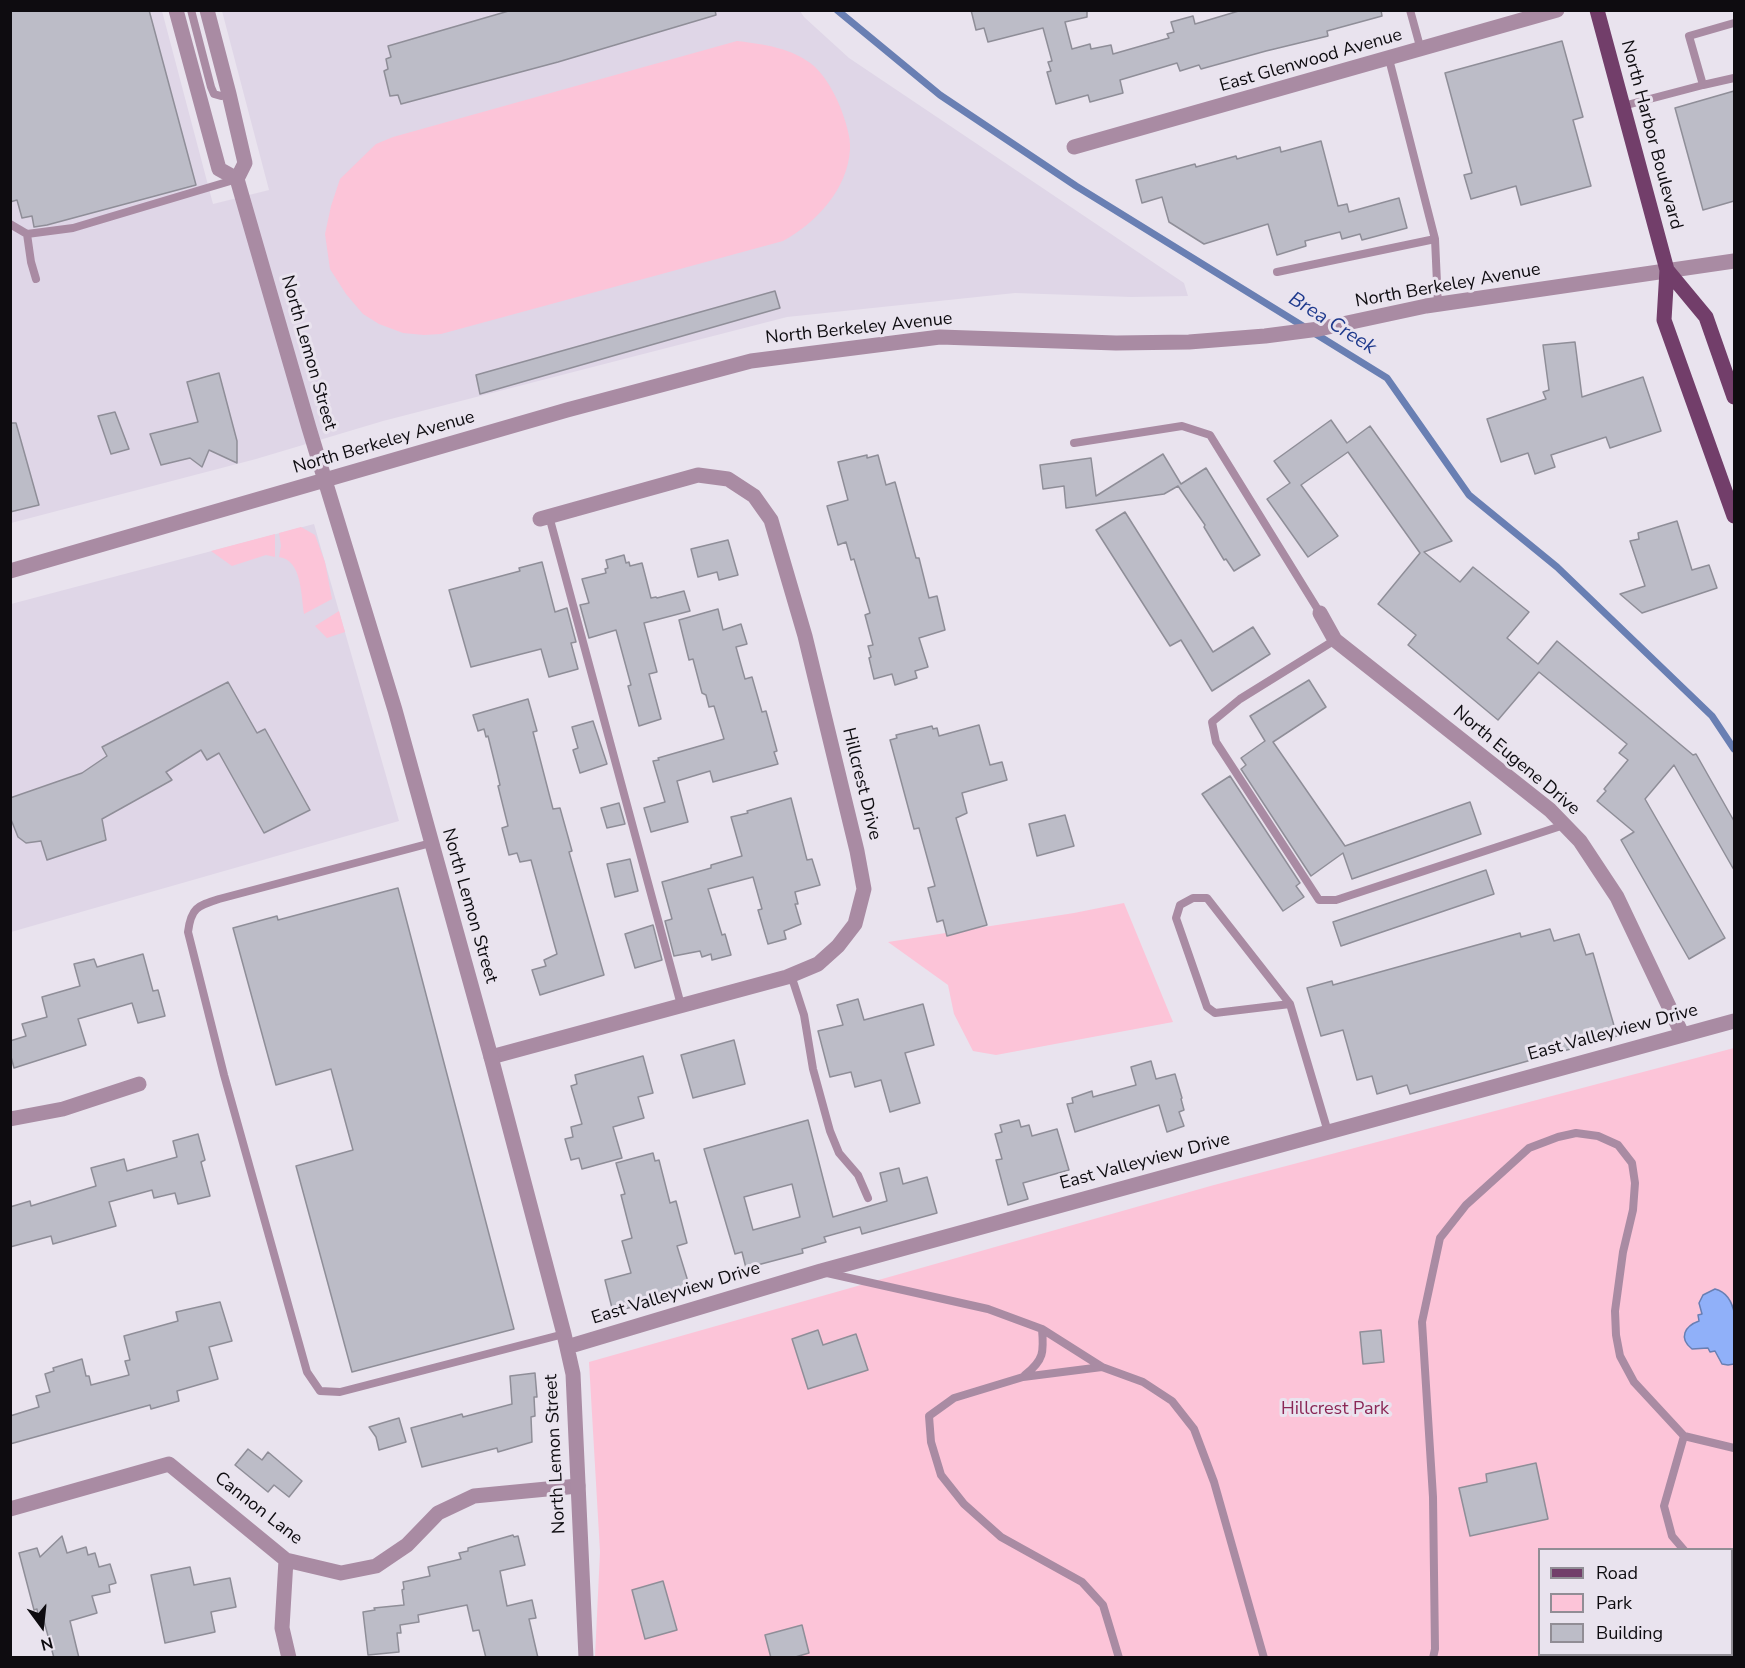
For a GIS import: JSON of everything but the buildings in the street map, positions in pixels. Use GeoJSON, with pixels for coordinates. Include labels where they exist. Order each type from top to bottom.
{"type":"FeatureCollection","features":[{"type":"Feature","properties":{"kind":"main road","name":"North Harbor Boulevard"},"geometry":{"type":"LineString","coordinates":[[1597,10],[1667,270],[1664,320],[1734,516]]}},
{"type":"Feature","properties":{"kind":"main road","name":"North Harbor Boulevard"},"geometry":{"type":"LineString","coordinates":[[1667,270],[1706,316],[1734,397]]}},
{"type":"Feature","properties":{"kind":"street"},"geometry":{"type":"LineString","coordinates":[[176,10],[219,169],[237,179]]}},
{"type":"Feature","properties":{"kind":"street","name":"North Lemon Street"},"geometry":{"type":"LineString","coordinates":[[207,10],[245,163],[237,179],[395,710],[491,1057],[573,1374],[586,1658]]}},
{"type":"Feature","properties":{"kind":"street","name":"East Glenwood Avenue"},"geometry":{"type":"LineString","coordinates":[[1074,147],[1557,10]]}},
{"type":"Feature","properties":{"kind":"street","name":"North Berkeley Avenue"},"geometry":{"type":"LineString","coordinates":[[10,571],[567,410],[750,361],[940,337],[1116,343],[1189,342],[1265,336],[1319,329],[1438,304],[1734,261]]}},
{"type":"Feature","properties":{"kind":"street","name":"Hillcrest Drive"},"geometry":{"type":"LineString","coordinates":[[491,1057],[791,975],[818,964],[838,946],[855,924],[864,889],[857,851],[804,636],[771,520],[754,496],[728,479],[698,475],[545,518]]}},
{"type":"Feature","properties":{"kind":"street","name":"North Eugene Drive"},"geometry":{"type":"LineString","coordinates":[[1320,613],[1335,640],[1550,810],[1580,841],[1617,897],[1682,1034]]}},
{"type":"Feature","properties":{"kind":"street","name":"East Valleyview Drive"},"geometry":{"type":"LineString","coordinates":[[565,1341],[1734,1021]]}},
{"type":"Feature","properties":{"kind":"street"},"geometry":{"type":"LineString","coordinates":[[10,1119],[63,1109],[139,1084]]}},
{"type":"Feature","properties":{"kind":"street","name":"Cannon Lane"},"geometry":{"type":"LineString","coordinates":[[10,1509],[169,1464],[286,1560],[341,1573],[376,1566],[407,1545],[438,1513],[474,1496],[578,1486]]}},
{"type":"Feature","properties":{"kind":"street"},"geometry":{"type":"LineString","coordinates":[[286,1560],[282,1628],[289,1658]]}},
{"type":"Feature","properties":{"kind":"lane"},"geometry":{"type":"LineString","coordinates":[[190,10],[214,94],[220,96],[229,94]]}},
{"type":"Feature","properties":{"kind":"lane"},"geometry":{"type":"LineString","coordinates":[[1410,10],[1421,50]]}},
{"type":"Feature","properties":{"kind":"lane"},"geometry":{"type":"LineString","coordinates":[[1702,85],[1689,36],[1734,23]]}},
{"type":"Feature","properties":{"kind":"lane"},"geometry":{"type":"LineString","coordinates":[[1389,59],[1435,239],[1438,304]]}},
{"type":"Feature","properties":{"kind":"lane"},"geometry":{"type":"LineString","coordinates":[[1623,106],[1734,78]]}},
{"type":"Feature","properties":{"kind":"lane"},"geometry":{"type":"LineString","coordinates":[[10,224],[27,234],[74,228],[237,179]]}},
{"type":"Feature","properties":{"kind":"lane"},"geometry":{"type":"LineString","coordinates":[[27,234],[36,279]]}},
{"type":"Feature","properties":{"kind":"lane"},"geometry":{"type":"LineString","coordinates":[[1277,272],[1435,239]]}},
{"type":"Feature","properties":{"kind":"lane"},"geometry":{"type":"LineString","coordinates":[[1074,443],[1182,426],[1210,435],[1320,613]]}},
{"type":"Feature","properties":{"kind":"lane"},"geometry":{"type":"LineString","coordinates":[[545,518],[681,1005]]}},
{"type":"Feature","properties":{"kind":"lane"},"geometry":{"type":"LineString","coordinates":[[1335,640],[1240,699],[1212,722],[1216,742],[1319,900],[1336,900],[1564,825]]}},
{"type":"Feature","properties":{"kind":"lane"},"geometry":{"type":"LineString","coordinates":[[431,843],[201,904],[188,921],[188,932],[224,1075],[307,1371],[320,1391],[340,1392],[565,1341]]}},
{"type":"Feature","properties":{"kind":"lane"},"geometry":{"type":"LineString","coordinates":[[1290,1004],[1215,1012],[1207,1007],[1176,918],[1180,905],[1193,898],[1207,898],[1290,1004],[1328,1132]]}},
{"type":"Feature","properties":{"kind":"lane"},"geometry":{"type":"LineString","coordinates":[[791,975],[804,1015],[813,1069],[830,1131],[839,1153],[858,1175],[868,1198]]}},
{"type":"Feature","properties":{"kind":"lane"},"geometry":{"type":"LineString","coordinates":[[1433,1658],[1435,1649],[1433,1497],[1422,1322],[1440,1238],[1466,1205],[1529,1148],[1576,1133],[1598,1136],[1618,1145],[1632,1163],[1635,1183],[1633,1210],[1615,1311],[1620,1356],[1634,1382],[1684,1436],[1734,1448]]}},
{"type":"Feature","properties":{"kind":"lane"},"geometry":{"type":"LineString","coordinates":[[821,1271],[988,1309],[1042,1329],[1102,1367],[1143,1382],[1172,1401],[1194,1429],[1214,1482],[1264,1658]]}},
{"type":"Feature","properties":{"kind":"lane"},"geometry":{"type":"LineString","coordinates":[[1023,1377],[1035,1367],[1044,1352],[1042,1329]]}},
{"type":"Feature","properties":{"kind":"lane"},"geometry":{"type":"LineString","coordinates":[[1102,1367],[1023,1377],[954,1398],[929,1416],[931,1442],[941,1475],[964,1504],[1001,1537],[1082,1582],[1102,1605],[1119,1658]]}},
{"type":"Feature","properties":{"kind":"lane"},"geometry":{"type":"LineString","coordinates":[[1682,1548],[1672,1536],[1664,1506],[1684,1436]]}},
{"type":"Feature","properties":{"kind":"shaded area"},"geometry":{"type":"Polygon","coordinates":[[[10,11],[162,11],[213,204],[269,190],[222,11],[800,11],[849,58],[1184,283],[1188,296],[1131,297],[1015,293],[787,317],[383,421],[256,459],[11,523],[10,11]]]}},
{"type":"Feature","properties":{"kind":"shaded area"},"geometry":{"type":"Polygon","coordinates":[[[314,524],[399,821],[11,932],[11,604],[314,524]]]}},
{"type":"Feature","properties":{"kind":"green space"},"geometry":{"type":"Polygon","coordinates":[[[737,41],[767,45],[787,51],[814,66],[833,92],[849,134],[848,164],[837,191],[818,215],[783,241],[441,334],[403,333],[379,324],[363,314],[346,294],[330,269],[325,234],[340,179],[376,144],[393,137],[737,41]]]}},
{"type":"Feature","properties":{"kind":"green space"},"geometry":{"type":"Polygon","coordinates":[[[301,527],[315,535],[325,562],[332,599],[304,614],[301,588],[296,571],[292,564],[279,557],[281,546],[279,533],[301,527]]]}},
{"type":"Feature","properties":{"kind":"green space"},"geometry":{"type":"Polygon","coordinates":[[[275,534],[275,557],[266,555],[232,566],[211,551],[275,534]]]}},
{"type":"Feature","properties":{"kind":"green space"},"geometry":{"type":"Polygon","coordinates":[[[339,611],[345,632],[327,638],[315,626],[339,611]]]}},
{"type":"Feature","properties":{"kind":"green space"},"geometry":{"type":"Polygon","coordinates":[[[1124,903],[1173,1022],[996,1055],[973,1051],[954,1014],[948,985],[888,942],[1074,913],[1124,903]]]}},
{"type":"Feature","properties":{"kind":"green space","name":"Hillcrest Park"},"geometry":{"type":"Polygon","coordinates":[[[1734,1048],[1734,1657],[595,1657],[600,1552],[589,1362],[1214,1185],[1734,1048]]]}},
{"type":"Feature","properties":{"kind":"water"},"geometry":{"type":"Polygon","coordinates":[[[1715,1289],[1724,1293],[1734,1310],[1736,1332],[1734,1364],[1722,1364],[1715,1351],[1710,1352],[1708,1348],[1692,1349],[1685,1341],[1687,1329],[1699,1321],[1698,1315],[1702,1314],[1699,1303],[1703,1295],[1715,1289]]]}},
{"type":"Feature","properties":{"kind":"waterway","name":"Brea Creek"},"geometry":{"type":"LineString","coordinates":[[837,10],[940,95],[1076,186],[1387,378],[1469,495],[1557,567],[1712,716],[1734,749]]}}]}
